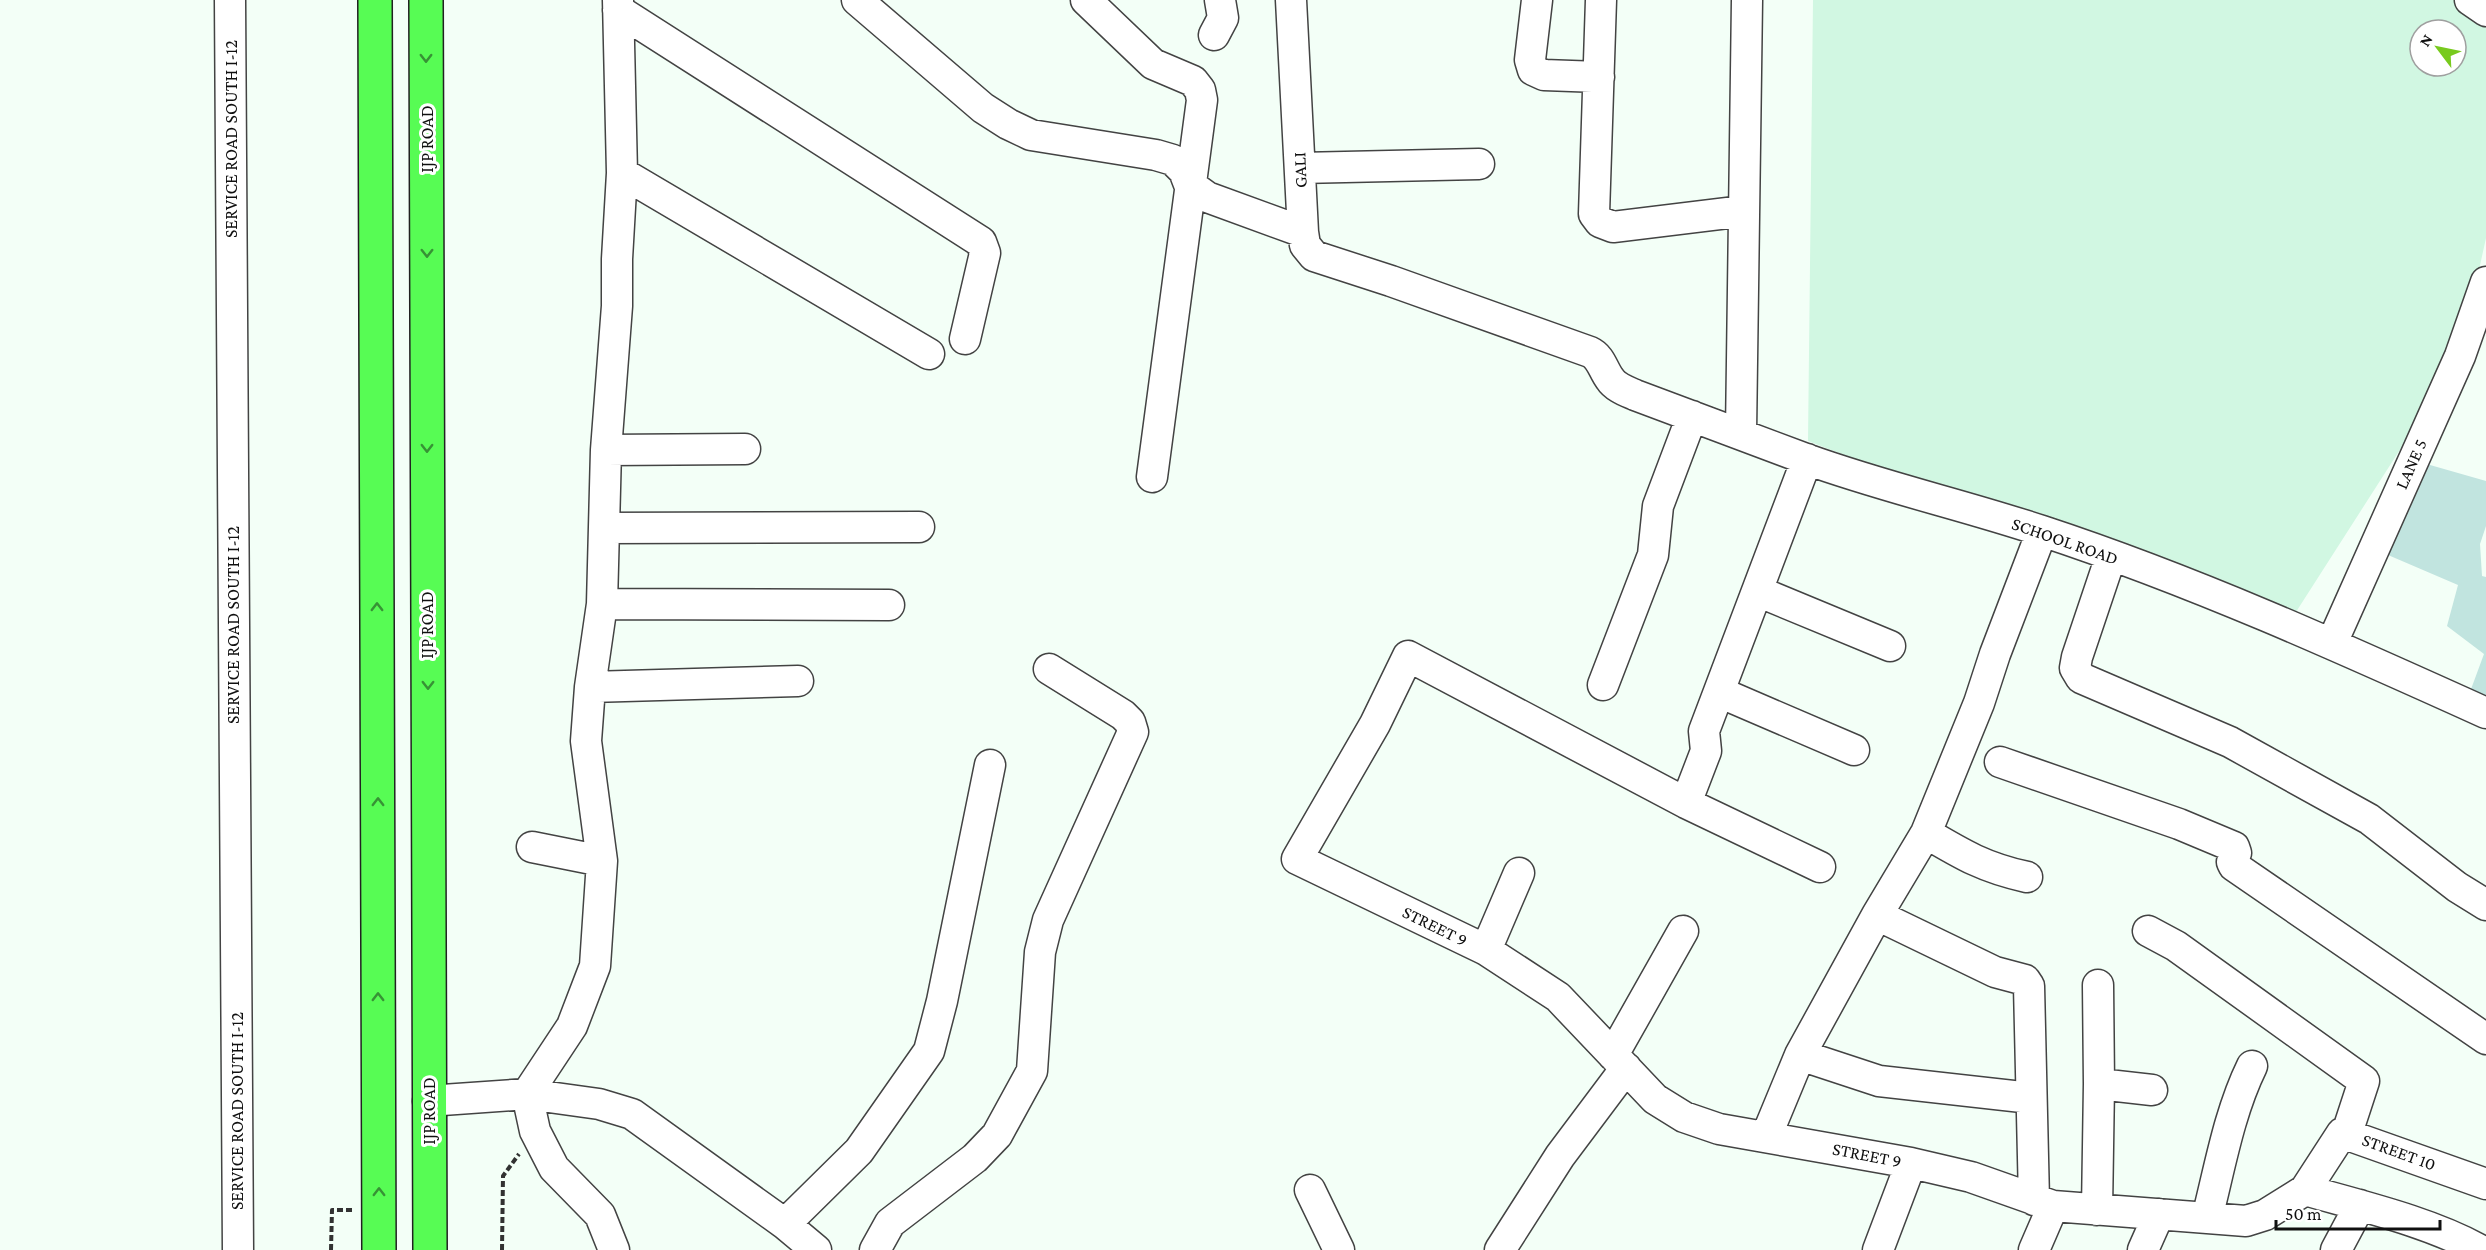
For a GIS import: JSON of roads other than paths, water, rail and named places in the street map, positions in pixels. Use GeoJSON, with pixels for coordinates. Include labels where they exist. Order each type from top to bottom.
{"type":"FeatureCollection","features":[{"type":"Feature","properties":{"kind":"highway"},"geometry":{"type":"LineString","coordinates":[[375,0],[379,1250]]}},
{"type":"Feature","properties":{"kind":"highway","name":"IJP ROAD"},"geometry":{"type":"LineString","coordinates":[[426,0],[430,1250]]}},
{"type":"Feature","properties":{"kind":"street","name":"SERVICE ROAD SOUTH I-12"},"geometry":{"type":"LineString","coordinates":[[230,0],[238,1250]]}},
{"type":"Feature","properties":{"kind":"street"},"geometry":{"type":"LineString","coordinates":[[858,0],[983,108],[1008,124],[1032,135],[1156,155],[1173,160],[1184,171],[1189,184],[1207,196],[1303,232]]}},
{"type":"Feature","properties":{"kind":"street"},"geometry":{"type":"LineString","coordinates":[[1086,0],[1154,64],[1193,81],[1200,90],[1202,100],[1189,184],[1152,477]]}},
{"type":"Feature","properties":{"kind":"street"},"geometry":{"type":"LineString","coordinates":[[1214,35],[1223,18],[1220,0]]}},
{"type":"Feature","properties":{"kind":"street","name":"GALI"},"geometry":{"type":"LineString","coordinates":[[1291,0],[1303,232],[1305,245],[1314,256],[1391,281],[1597,355],[1611,381],[1622,390],[1635,395]]}},
{"type":"Feature","properties":{"kind":"street"},"geometry":{"type":"LineString","coordinates":[[1536,0],[1530,60],[1533,69],[1544,75],[1599,77]]}},
{"type":"Feature","properties":{"kind":"street"},"geometry":{"type":"LineString","coordinates":[[1601,0],[1594,214],[1600,222],[1613,227],[1744,211]]}},
{"type":"Feature","properties":{"kind":"street"},"geometry":{"type":"LineString","coordinates":[[1741,433],[1747,0]]}},
{"type":"Feature","properties":{"kind":"street"},"geometry":{"type":"LineString","coordinates":[[2470,0],[2486,10]]}},
{"type":"Feature","properties":{"kind":"street"},"geometry":{"type":"LineString","coordinates":[[614,1250],[600,1215],[554,1168],[535,1131],[527,1094],[572,1026],[595,966],[602,861],[586,741],[590,687],[602,604],[606,450],[617,306],[622,173],[618,5]]}},
{"type":"Feature","properties":{"kind":"street"},"geometry":{"type":"LineString","coordinates":[[618,5],[981,242],[985,253],[965,339]]}},
{"type":"Feature","properties":{"kind":"street"},"geometry":{"type":"LineString","coordinates":[[1300,168],[1479,164]]}},
{"type":"Feature","properties":{"kind":"street"},"geometry":{"type":"LineString","coordinates":[[622,173],[929,354]]}},
{"type":"Feature","properties":{"kind":"street","name":"LANE 5"},"geometry":{"type":"LineString","coordinates":[[2332,644],[2473,358],[2486,282]]}},
{"type":"Feature","properties":{"kind":"street","name":"SCHOOL ROAD"},"geometry":{"type":"LineString","coordinates":[[1635,395],[1807,459],[2042,531],[2243,605],[2486,713]]}},
{"type":"Feature","properties":{"kind":"street"},"geometry":{"type":"LineString","coordinates":[[1604,685],[1653,555],[1658,506],[1692,416]]}},
{"type":"Feature","properties":{"kind":"street"},"geometry":{"type":"LineString","coordinates":[[606,450],[745,449]]}},
{"type":"Feature","properties":{"kind":"street"},"geometry":{"type":"LineString","coordinates":[[1807,459],[1704,731],[1706,751],[1686,803],[1820,867]]}},
{"type":"Feature","properties":{"kind":"street"},"geometry":{"type":"LineString","coordinates":[[604,528],[919,527]]}},
{"type":"Feature","properties":{"kind":"street"},"geometry":{"type":"LineString","coordinates":[[1766,1137],[1800,1055],[1877,915],[1926,833],[1980,703],[1995,654],[2042,531]]}},
{"type":"Feature","properties":{"kind":"street"},"geometry":{"type":"LineString","coordinates":[[2111,556],[2074,668],[2081,678],[2230,742],[2369,819],[2457,887],[2486,905]]}},
{"type":"Feature","properties":{"kind":"street"},"geometry":{"type":"LineString","coordinates":[[1757,591],[1890,646]]}},
{"type":"Feature","properties":{"kind":"street"},"geometry":{"type":"LineString","coordinates":[[602,604],[889,606]]}},
{"type":"Feature","properties":{"kind":"street","name":"STREET 9"},"geometry":{"type":"LineString","coordinates":[[1686,803],[1408,656],[1375,724],[1297,859],[1486,950],[1558,997],[1655,1099],[1684,1117],[1719,1129],[1911,1163],[1971,1178],[2044,1203],[2097,1210],[2246,1221],[2265,1215],[2305,1190]]}},
{"type":"Feature","properties":{"kind":"street"},"geometry":{"type":"LineString","coordinates":[[875,1250],[890,1223],[975,1158],[997,1135],[1032,1071],[1040,952],[1048,920],[1133,732],[1130,722],[1123,715],[1049,669]]}},
{"type":"Feature","properties":{"kind":"street"},"geometry":{"type":"LineString","coordinates":[[590,687],[798,681]]}},
{"type":"Feature","properties":{"kind":"street"},"geometry":{"type":"LineString","coordinates":[[1719,692],[1854,750]]}},
{"type":"Feature","properties":{"kind":"street"},"geometry":{"type":"LineString","coordinates":[[2000,762],[2179,824],[2234,847],[2236,853],[2232,862],[2234,866],[2486,1039]]}},
{"type":"Feature","properties":{"kind":"street"},"geometry":{"type":"LineString","coordinates":[[785,1224],[860,1151],[929,1051],[942,1001],[990,765]]}},
{"type":"Feature","properties":{"kind":"street"},"geometry":{"type":"LineString","coordinates":[[1926,833],[1970,860],[1997,871],[2027,877]]}},
{"type":"Feature","properties":{"kind":"street"},"geometry":{"type":"LineString","coordinates":[[532,847],[602,861]]}},
{"type":"Feature","properties":{"kind":"street"},"geometry":{"type":"LineString","coordinates":[[1486,950],[1519,873]]}},
{"type":"Feature","properties":{"kind":"street"},"geometry":{"type":"LineString","coordinates":[[1877,915],[1995,972],[2025,980],[2029,986],[2031,1098],[2044,1203],[2034,1250]]}},
{"type":"Feature","properties":{"kind":"street"},"geometry":{"type":"LineString","coordinates":[[1500,1250],[1620,1062],[1683,931]]}},
{"type":"Feature","properties":{"kind":"street"},"geometry":{"type":"LineString","coordinates":[[2148,931],[2176,946],[2364,1081],[2347,1133]]}},
{"type":"Feature","properties":{"kind":"street"},"geometry":{"type":"LineString","coordinates":[[2097,1210],[2098,985]]}},
{"type":"Feature","properties":{"kind":"street"},"geometry":{"type":"LineString","coordinates":[[1800,1055],[1879,1081],[2031,1098]]}},
{"type":"Feature","properties":{"kind":"street"},"geometry":{"type":"LineString","coordinates":[[2207,1218],[2233,1115],[2243,1083],[2252,1065]]}},
{"type":"Feature","properties":{"kind":"street"},"geometry":{"type":"LineString","coordinates":[[2099,1084],[2152,1090]]}},
{"type":"Feature","properties":{"kind":"street"},"geometry":{"type":"LineString","coordinates":[[428,1101],[527,1094],[599,1104],[632,1114],[785,1224],[816,1250]]}},
{"type":"Feature","properties":{"kind":"street","name":"STREET 10"},"geometry":{"type":"LineString","coordinates":[[2305,1190],[2342,1133],[2486,1184]]}},
{"type":"Feature","properties":{"kind":"street"},"geometry":{"type":"LineString","coordinates":[[1878,1250],[1911,1163]]}},
{"type":"Feature","properties":{"kind":"street"},"geometry":{"type":"LineString","coordinates":[[1310,1190],[1339,1250]]}},
{"type":"Feature","properties":{"kind":"street"},"geometry":{"type":"LineString","coordinates":[[2305,1190],[2360,1205],[2459,1238],[2480,1250]]}},
{"type":"Feature","properties":{"kind":"street"},"geometry":{"type":"LineString","coordinates":[[2336,1250],[2360,1205]]}},
{"type":"Feature","properties":{"kind":"street"},"geometry":{"type":"LineString","coordinates":[[2142,1250],[2159,1214]]}}]}
